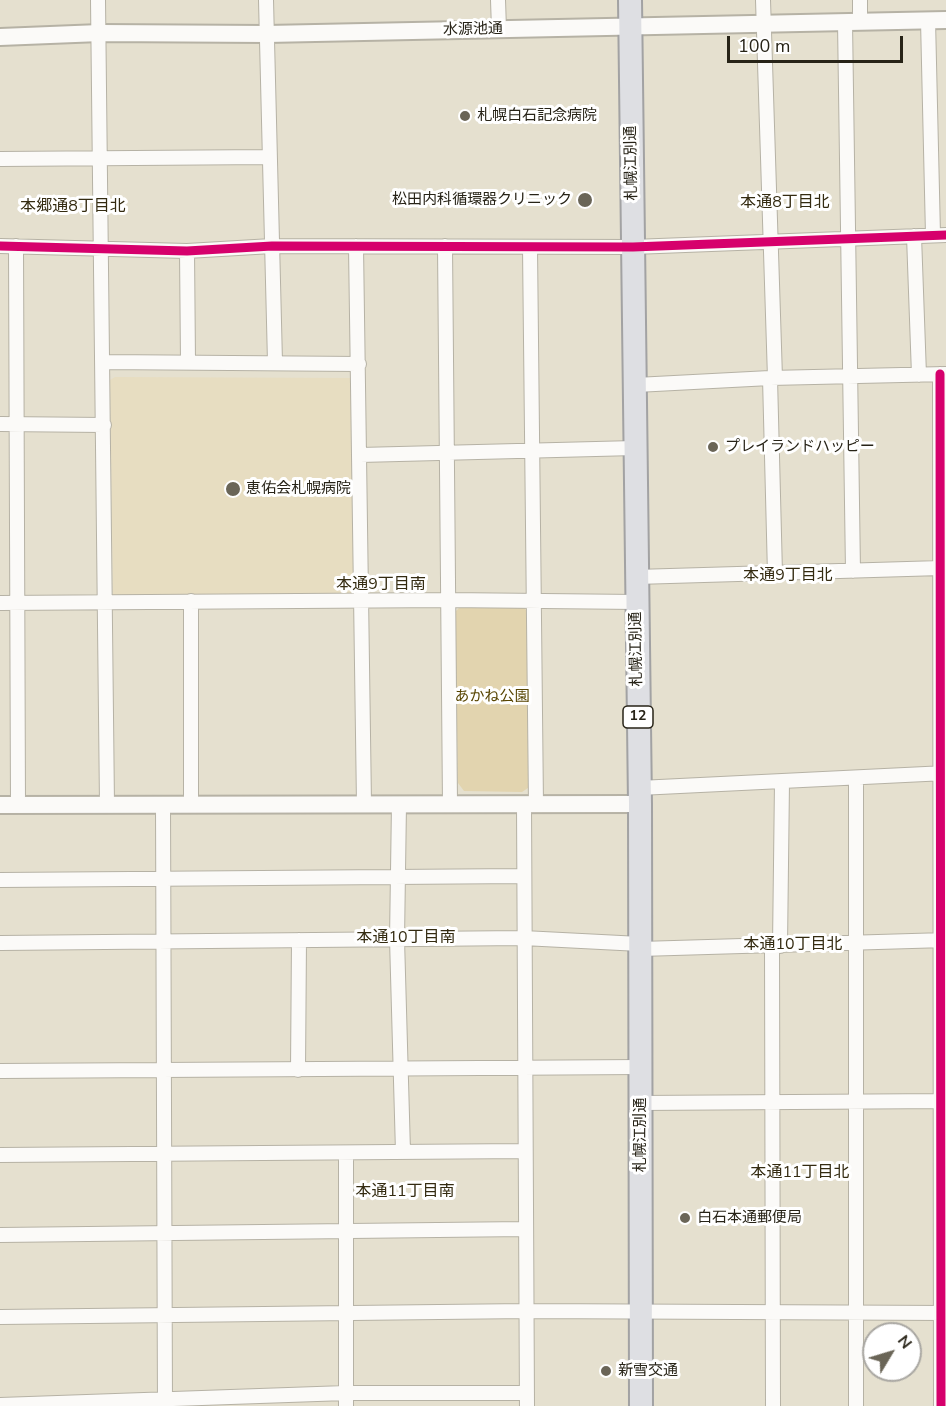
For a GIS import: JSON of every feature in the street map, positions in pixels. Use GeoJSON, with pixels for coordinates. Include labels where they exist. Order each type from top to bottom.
{"type":"FeatureCollection","features":[{"type":"Feature","properties":{"kind":"highway","name":"札幌江別通"},"geometry":{"type":"LineString","coordinates":[[630,0],[636,386],[641,1406]]}},
{"type":"Feature","properties":{"kind":"street"},"geometry":{"type":"LineString","coordinates":[[98,0],[100,250],[105,425],[107,804]]}},
{"type":"Feature","properties":{"kind":"street"},"geometry":{"type":"LineString","coordinates":[[266,0],[275,362]]}},
{"type":"Feature","properties":{"kind":"street"},"geometry":{"type":"LineString","coordinates":[[498,0],[498,29]]}},
{"type":"Feature","properties":{"kind":"street"},"geometry":{"type":"LineString","coordinates":[[763,0],[776,574]]}},
{"type":"Feature","properties":{"kind":"street"},"geometry":{"type":"LineString","coordinates":[[853,571],[846,238],[853,22],[860,0]]}},
{"type":"Feature","properties":{"kind":"street"},"geometry":{"type":"LineString","coordinates":[[0,246],[186,251],[272,246],[633,247],[940,235],[928,20]]}},
{"type":"Feature","properties":{"kind":"street","name":"水源池通"},"geometry":{"type":"LineString","coordinates":[[0,37],[100,33],[267,34],[946,20]]}},
{"type":"Feature","properties":{"kind":"street"},"geometry":{"type":"LineString","coordinates":[[0,159],[269,157]]}},
{"type":"Feature","properties":{"kind":"street"},"geometry":{"type":"LineString","coordinates":[[914,236],[919,375]]}},
{"type":"Feature","properties":{"kind":"street"},"geometry":{"type":"LineString","coordinates":[[16,246],[18,805]]}},
{"type":"Feature","properties":{"kind":"street"},"geometry":{"type":"LineString","coordinates":[[356,246],[364,804]]}},
{"type":"Feature","properties":{"kind":"street"},"geometry":{"type":"LineString","coordinates":[[445,246],[450,804]]}},
{"type":"Feature","properties":{"kind":"street"},"geometry":{"type":"LineString","coordinates":[[7,1405],[527,1400],[523,938],[524,876],[530,805],[533,602],[530,247]]}},
{"type":"Feature","properties":{"kind":"street"},"geometry":{"type":"LineString","coordinates":[[186,251],[188,362]]}},
{"type":"Feature","properties":{"kind":"street"},"geometry":{"type":"LineString","coordinates":[[103,362],[359,364]]}},
{"type":"Feature","properties":{"kind":"street"},"geometry":{"type":"LineString","coordinates":[[636,386],[772,378],[849,378],[943,374],[941,568],[943,588],[944,1313],[941,1406]]}},
{"type":"Feature","properties":{"kind":"street"},"geometry":{"type":"LineString","coordinates":[[0,424],[105,425]]}},
{"type":"Feature","properties":{"kind":"street"},"geometry":{"type":"LineString","coordinates":[[360,455],[635,448]]}},
{"type":"Feature","properties":{"kind":"street"},"geometry":{"type":"LineString","coordinates":[[636,577],[941,568]]}},
{"type":"Feature","properties":{"kind":"street"},"geometry":{"type":"LineString","coordinates":[[0,603],[362,600],[637,602]]}},
{"type":"Feature","properties":{"kind":"street"},"geometry":{"type":"LineString","coordinates":[[191,602],[192,804]]}},
{"type":"Feature","properties":{"kind":"street"},"geometry":{"type":"LineString","coordinates":[[0,805],[530,805],[782,782],[943,774]]}},
{"type":"Feature","properties":{"kind":"street"},"geometry":{"type":"LineString","coordinates":[[856,779],[856,1406]]}},
{"type":"Feature","properties":{"kind":"street"},"geometry":{"type":"LineString","coordinates":[[773,1406],[773,1103],[782,782]]}},
{"type":"Feature","properties":{"kind":"street"},"geometry":{"type":"LineString","coordinates":[[399,804],[397,939],[403,1152]]}},
{"type":"Feature","properties":{"kind":"street"},"geometry":{"type":"LineString","coordinates":[[163,805],[165,1402]]}},
{"type":"Feature","properties":{"kind":"street"},"geometry":{"type":"LineString","coordinates":[[0,880],[524,876]]}},
{"type":"Feature","properties":{"kind":"street"},"geometry":{"type":"LineString","coordinates":[[0,943],[523,938],[640,947],[776,946],[856,941],[944,940]]}},
{"type":"Feature","properties":{"kind":"street"},"geometry":{"type":"LineString","coordinates":[[298,1070],[299,940]]}},
{"type":"Feature","properties":{"kind":"street"},"geometry":{"type":"LineString","coordinates":[[0,1071],[641,1067]]}},
{"type":"Feature","properties":{"kind":"street"},"geometry":{"type":"LineString","coordinates":[[640,1103],[943,1101]]}},
{"type":"Feature","properties":{"kind":"street"},"geometry":{"type":"LineString","coordinates":[[0,1155],[525,1151]]}},
{"type":"Feature","properties":{"kind":"street"},"geometry":{"type":"LineString","coordinates":[[346,1153],[346,1400]]}},
{"type":"Feature","properties":{"kind":"street"},"geometry":{"type":"LineString","coordinates":[[0,1235],[525,1229]]}},
{"type":"Feature","properties":{"kind":"street"},"geometry":{"type":"LineString","coordinates":[[0,1317],[527,1311],[944,1313]]}},
{"type":"Feature","properties":{"kind":"shaded area","name":"恵佑会札幌病院"},"geometry":{"type":"Polygon","coordinates":[[[115,377],[350,378],[355,382],[357,596],[113,596],[110,380],[115,377]]]}},
{"type":"Feature","properties":{"kind":"green space","name":"あかね公園"},"geometry":{"type":"Polygon","coordinates":[[[460,607],[524,608],[527,611],[528,788],[522,792],[464,791],[458,783],[455,612],[460,607]]]}},
{"type":"Feature","properties":{"kind":"cycle path"},"geometry":{"type":"LineString","coordinates":[[0,246],[187,251],[272,246],[633,247],[946,235]]}},
{"type":"Feature","properties":{"kind":"cycle path"},"geometry":{"type":"LineString","coordinates":[[940,374],[941,1406]]}},
{"type":"Feature","properties":{"kind":"place","name":"札幌白石記念病院"},"geometry":{"type":"Point","coordinates":[465,116]}},
{"type":"Feature","properties":{"kind":"place","name":"松田内科循環器クリニック"},"geometry":{"type":"Point","coordinates":[585,200]}},
{"type":"Feature","properties":{"kind":"place","name":"プレイランドハッピー"},"geometry":{"type":"Point","coordinates":[713,447]}},
{"type":"Feature","properties":{"kind":"place","name":"恵佑会札幌病院"},"geometry":{"type":"Point","coordinates":[233,489]}},
{"type":"Feature","properties":{"kind":"place","name":"白石本通郵便局"},"geometry":{"type":"Point","coordinates":[685,1218]}},
{"type":"Feature","properties":{"kind":"place","name":"新雪交通"},"geometry":{"type":"Point","coordinates":[606,1371]}},
{"type":"Feature","properties":{"kind":"district","name":"本通8丁目北"},"geometry":{"type":"Point","coordinates":[785,203]}},
{"type":"Feature","properties":{"kind":"district","name":"本郷通8丁目北"},"geometry":{"type":"Point","coordinates":[73,207]}},
{"type":"Feature","properties":{"kind":"district","name":"本通9丁目北"},"geometry":{"type":"Point","coordinates":[788,576]}},
{"type":"Feature","properties":{"kind":"district","name":"本通9丁目南"},"geometry":{"type":"Point","coordinates":[381,585]}},
{"type":"Feature","properties":{"kind":"district","name":"本通10丁目南"},"geometry":{"type":"Point","coordinates":[406,938]}},
{"type":"Feature","properties":{"kind":"district","name":"本通10丁目北"},"geometry":{"type":"Point","coordinates":[793,945]}},
{"type":"Feature","properties":{"kind":"district","name":"本通11丁目北"},"geometry":{"type":"Point","coordinates":[800,1173]}},
{"type":"Feature","properties":{"kind":"district","name":"本通11丁目南"},"geometry":{"type":"Point","coordinates":[405,1192]}}]}
